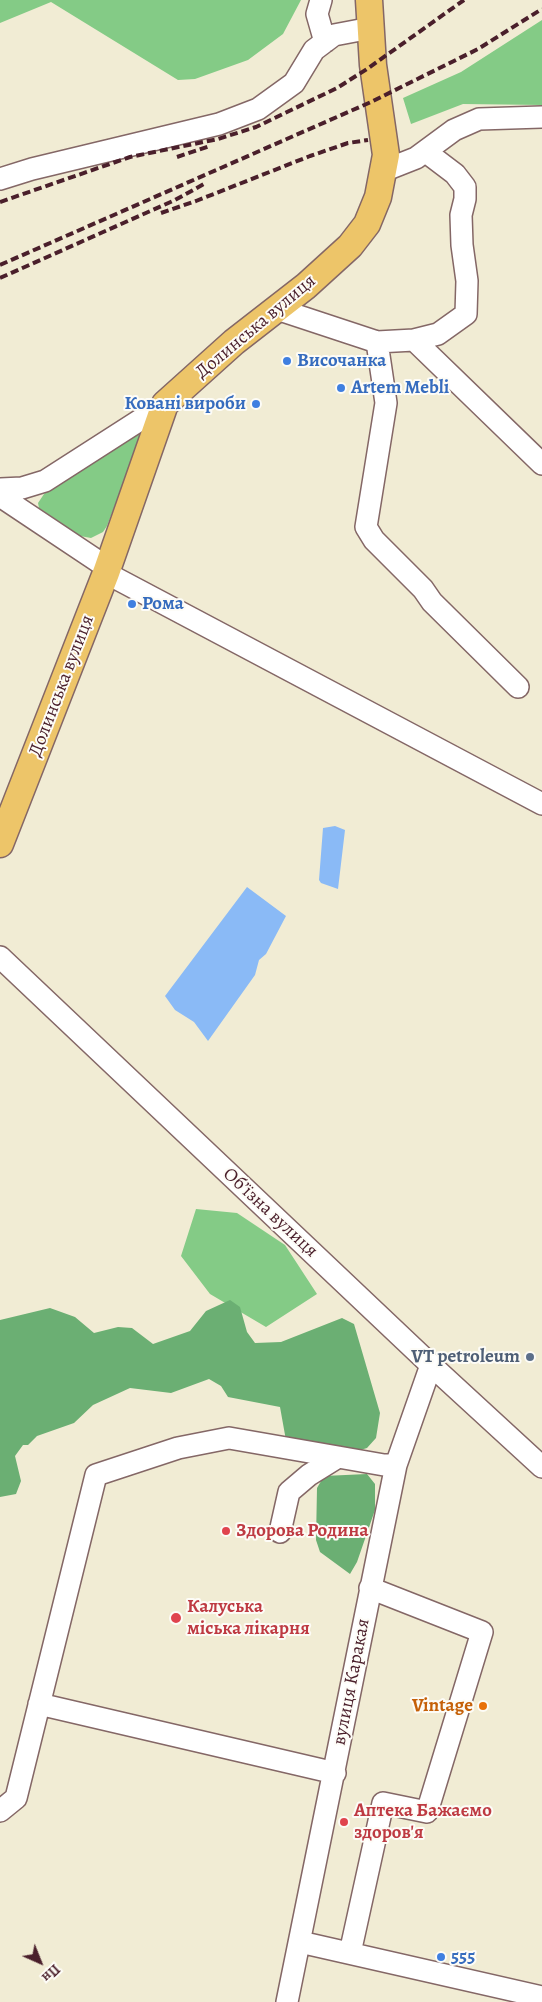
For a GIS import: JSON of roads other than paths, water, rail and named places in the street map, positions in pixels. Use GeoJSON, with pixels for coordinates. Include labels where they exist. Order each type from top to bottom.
{"type":"FeatureCollection","features":[{"type":"Feature","properties":{"kind":"main road","name":"Долинська вулиця"},"geometry":{"type":"LineString","coordinates":[[0,844],[107,571],[165,404],[234,342],[277,309],[350,246],[367,224],[378,197],[385,146],[374,65],[369,0]]}},
{"type":"Feature","properties":{"kind":"street"},"geometry":{"type":"LineString","coordinates":[[321,0],[317,14],[325,42]]}},
{"type":"Feature","properties":{"kind":"street"},"geometry":{"type":"LineString","coordinates":[[0,179],[32,169],[219,124],[258,109],[294,83],[314,50],[334,35],[371,28]]}},
{"type":"Feature","properties":{"kind":"street"},"geometry":{"type":"LineString","coordinates":[[383,171],[405,164],[426,152],[454,130],[479,119],[542,118]]}},
{"type":"Feature","properties":{"kind":"street"},"geometry":{"type":"LineString","coordinates":[[277,309],[376,342],[414,340],[438,334],[466,314],[467,281],[462,245],[461,215],[465,198],[465,187],[455,174],[426,152]]}},
{"type":"Feature","properties":{"kind":"street"},"geometry":{"type":"LineString","coordinates":[[414,340],[542,464]]}},
{"type":"Feature","properties":{"kind":"street"},"geometry":{"type":"LineString","coordinates":[[376,342],[386,404],[366,527],[374,540],[423,589],[432,602],[518,687]]}},
{"type":"Feature","properties":{"kind":"street"},"geometry":{"type":"LineString","coordinates":[[0,490],[22,488],[45,481],[165,404]]}},
{"type":"Feature","properties":{"kind":"street"},"geometry":{"type":"LineString","coordinates":[[0,496],[107,571],[542,804]]}},
{"type":"Feature","properties":{"kind":"street","name":"Обʼїзна вулиця"},"geometry":{"type":"LineString","coordinates":[[0,957],[431,1365],[542,1467]]}},
{"type":"Feature","properties":{"kind":"street","name":"вулиця Каракая"},"geometry":{"type":"LineString","coordinates":[[287,2002],[335,1773],[396,1464],[431,1365]]}},
{"type":"Feature","properties":{"kind":"street"},"geometry":{"type":"LineString","coordinates":[[0,1810],[16,1798],[96,1476],[178,1448],[230,1438],[338,1458],[384,1465],[396,1464]]}},
{"type":"Feature","properties":{"kind":"street"},"geometry":{"type":"LineString","coordinates":[[280,1532],[289,1492],[308,1475],[338,1458]]}},
{"type":"Feature","properties":{"kind":"street"},"geometry":{"type":"LineString","coordinates":[[350,1953],[384,1802],[427,1812],[482,1632],[370,1588]]}},
{"type":"Feature","properties":{"kind":"street"},"geometry":{"type":"LineString","coordinates":[[39,1704],[335,1773]]}},
{"type":"Feature","properties":{"kind":"street"},"geometry":{"type":"LineString","coordinates":[[300,1942],[542,1997]]}},
{"type":"Feature","properties":{"kind":"water"},"geometry":{"type":"Polygon","coordinates":[[[335,826],[345,830],[338,889],[321,883],[319,880],[323,828],[335,826]]]}},
{"type":"Feature","properties":{"kind":"water"},"geometry":{"type":"Polygon","coordinates":[[[247,887],[286,916],[266,954],[259,960],[255,975],[208,1041],[194,1022],[175,1010],[165,996],[247,887]]]}},
{"type":"Feature","properties":{"kind":"railway"},"geometry":{"type":"LineString","coordinates":[[0,202],[130,157],[218,139],[256,127],[337,88],[464,0]]}},
{"type":"Feature","properties":{"kind":"railway"},"geometry":{"type":"LineString","coordinates":[[0,265],[371,102],[478,49],[542,9]]}},
{"type":"Feature","properties":{"kind":"railway"},"geometry":{"type":"LineString","coordinates":[[161,213],[310,156],[348,143],[368,140]]}},
{"type":"Feature","properties":{"kind":"railway"},"geometry":{"type":"LineString","coordinates":[[177,157],[210,146]]}},
{"type":"Feature","properties":{"kind":"railway"},"geometry":{"type":"LineString","coordinates":[[0,278],[175,200],[204,184]]}},
{"type":"Feature","properties":{"kind":"place","name":"Височанка"},"geometry":{"type":"Point","coordinates":[287,361]}},
{"type":"Feature","properties":{"kind":"place","name":"Artem Mebli"},"geometry":{"type":"Point","coordinates":[341,388]}},
{"type":"Feature","properties":{"kind":"place","name":"Ковані вироби"},"geometry":{"type":"Point","coordinates":[256,404]}},
{"type":"Feature","properties":{"kind":"place","name":"Рома"},"geometry":{"type":"Point","coordinates":[132,604]}},
{"type":"Feature","properties":{"kind":"place","name":"VT petroleum"},"geometry":{"type":"Point","coordinates":[530,1357]}},
{"type":"Feature","properties":{"kind":"place","name":"Здорова Родина"},"geometry":{"type":"Point","coordinates":[226,1531]}},
{"type":"Feature","properties":{"kind":"place","name":"Калуська міська лікарня"},"geometry":{"type":"Point","coordinates":[176,1618]}},
{"type":"Feature","properties":{"kind":"place","name":"Vintage"},"geometry":{"type":"Point","coordinates":[483,1706]}},
{"type":"Feature","properties":{"kind":"place","name":"Аптека Бажаємо здоров'я"},"geometry":{"type":"Point","coordinates":[344,1822]}},
{"type":"Feature","properties":{"kind":"place","name":"555"},"geometry":{"type":"Point","coordinates":[441,1957]}}]}
